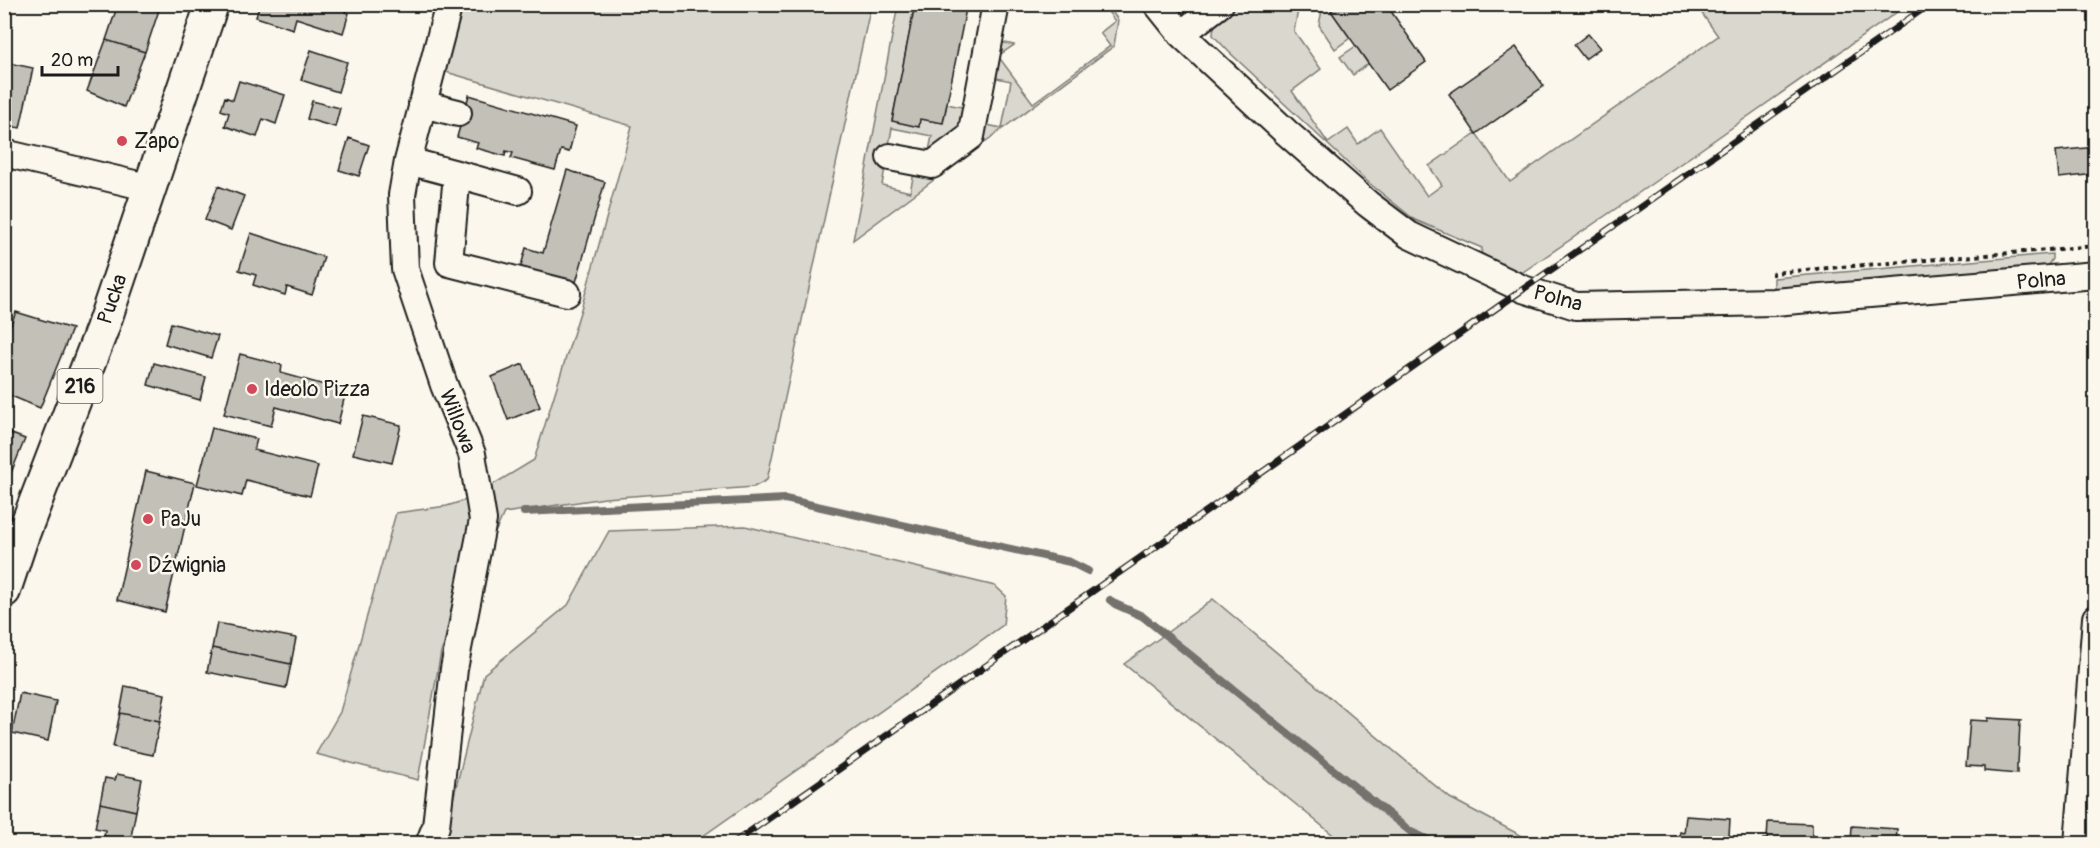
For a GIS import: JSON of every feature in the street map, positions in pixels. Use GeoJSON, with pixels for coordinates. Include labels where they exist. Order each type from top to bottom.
{"type":"FeatureCollection","features":[{"type":"Feature","properties":{"kind":"main road","name":"Pucka"},"geometry":{"type":"LineString","coordinates":[[5,586],[102,329],[212,4]]}},
{"type":"Feature","properties":{"kind":"street","name":"Willowa"},"geometry":{"type":"LineString","coordinates":[[429,843],[436,826],[453,669],[483,520],[472,454],[444,386],[405,270],[402,195],[422,104],[450,4]]}},
{"type":"Feature","properties":{"kind":"street"},"geometry":{"type":"LineString","coordinates":[[890,157],[932,165],[971,136],[996,4]]}},
{"type":"Feature","properties":{"kind":"street","name":"Polna"},"geometry":{"type":"LineString","coordinates":[[1156,4],[1181,34],[1286,132],[1368,204],[1410,235],[1523,289],[1576,306],[1774,302],[2096,275]]}},
{"type":"Feature","properties":{"kind":"street"},"geometry":{"type":"LineString","coordinates":[[1181,34],[1220,4]]}},
{"type":"Feature","properties":{"kind":"street"},"geometry":{"type":"LineString","coordinates":[[422,104],[458,113]]}},
{"type":"Feature","properties":{"kind":"street"},"geometry":{"type":"LineString","coordinates":[[4,153],[151,188]]}},
{"type":"Feature","properties":{"kind":"street"},"geometry":{"type":"LineString","coordinates":[[408,161],[518,191]]}},
{"type":"Feature","properties":{"kind":"street"},"geometry":{"type":"LineString","coordinates":[[457,174],[449,263],[567,293]]}},
{"type":"Feature","properties":{"kind":"street"},"geometry":{"type":"LineString","coordinates":[[2078,843],[2096,618]]}},
{"type":"Feature","properties":{"kind":"path"},"geometry":{"type":"LineString","coordinates":[[1773,273],[2096,246]]}},
{"type":"Feature","properties":{"kind":"shaded area"},"geometry":{"type":"Polygon","coordinates":[[[457,5],[871,5],[767,480],[754,487],[605,498],[504,513],[441,652],[418,780],[316,754],[340,712],[396,513],[447,506],[469,499],[534,460],[581,309],[632,126],[439,70],[457,5]]]}},
{"type":"Feature","properties":{"kind":"shaded area"},"geometry":{"type":"Polygon","coordinates":[[[898,5],[915,5],[892,121],[918,126],[920,119],[943,123],[947,104],[966,108],[960,132],[928,156],[932,136],[892,128],[882,185],[910,192],[914,173],[982,124],[1002,128],[1011,81],[992,77],[1001,42],[1014,45],[998,56],[1033,103],[1110,46],[1100,33],[1115,21],[1103,5],[1107,5],[1118,20],[1114,46],[853,240],[898,5]]]}},
{"type":"Feature","properties":{"kind":"shaded area"},"geometry":{"type":"Polygon","coordinates":[[[1239,5],[1299,5],[1294,31],[1321,69],[1292,91],[1328,143],[1348,129],[1358,144],[1380,128],[1427,196],[1442,185],[1429,166],[1476,133],[1510,182],[1718,36],[1696,5],[1907,5],[1520,274],[1481,253],[1482,248],[1415,220],[1369,183],[1229,52],[1213,35],[1213,30],[1222,17],[1239,5]]]}},
{"type":"Feature","properties":{"kind":"shaded area"},"geometry":{"type":"Polygon","coordinates":[[[1323,5],[1339,5],[1331,11],[1350,38],[1335,49],[1319,25],[1323,5]]]}},
{"type":"Feature","properties":{"kind":"shaded area"},"geometry":{"type":"Polygon","coordinates":[[[1356,46],[1368,64],[1353,75],[1340,57],[1356,46]]]}},
{"type":"Feature","properties":{"kind":"shaded area"},"geometry":{"type":"Polygon","coordinates":[[[2052,254],[2052,259],[2046,268],[1774,290],[1774,278],[2052,254]]]}},
{"type":"Feature","properties":{"kind":"shaded area"},"geometry":{"type":"Polygon","coordinates":[[[745,526],[995,586],[1006,596],[1003,625],[693,843],[442,844],[484,674],[568,605],[609,531],[745,526]]]}},
{"type":"Feature","properties":{"kind":"shaded area"},"geometry":{"type":"Polygon","coordinates":[[[1213,599],[1450,798],[1535,843],[1343,843],[1124,664],[1213,599]]]}},
{"type":"Feature","properties":{"kind":"building"},"geometry":{"type":"Polygon","coordinates":[[[118,4],[142,4],[159,10],[145,52],[106,40],[118,4]]]}},
{"type":"Feature","properties":{"kind":"building"},"geometry":{"type":"Polygon","coordinates":[[[260,4],[347,4],[345,12],[349,13],[343,33],[296,18],[293,29],[256,17],[260,4]]]}},
{"type":"Feature","properties":{"kind":"building"},"geometry":{"type":"Polygon","coordinates":[[[915,4],[967,4],[943,123],[920,119],[919,127],[892,121],[915,4]]]}},
{"type":"Feature","properties":{"kind":"building"},"geometry":{"type":"Polygon","coordinates":[[[1340,4],[1386,4],[1426,62],[1387,90],[1331,11],[1340,4]]]}},
{"type":"Feature","properties":{"kind":"building"},"geometry":{"type":"Polygon","coordinates":[[[1588,34],[1600,48],[1585,59],[1574,45],[1588,34]]]}},
{"type":"Feature","properties":{"kind":"building"},"geometry":{"type":"Polygon","coordinates":[[[106,40],[145,52],[124,107],[87,91],[106,40]]]}},
{"type":"Feature","properties":{"kind":"building"},"geometry":{"type":"Polygon","coordinates":[[[1516,47],[1544,86],[1476,134],[1449,94],[1516,47]]]}},
{"type":"Feature","properties":{"kind":"building"},"geometry":{"type":"Polygon","coordinates":[[[311,50],[347,62],[338,92],[301,80],[311,50]]]}},
{"type":"Feature","properties":{"kind":"building"},"geometry":{"type":"Polygon","coordinates":[[[4,62],[33,68],[20,128],[4,125],[4,62]]]}},
{"type":"Feature","properties":{"kind":"building"},"geometry":{"type":"Polygon","coordinates":[[[239,81],[285,95],[276,124],[263,119],[257,137],[225,126],[229,113],[221,110],[225,97],[233,100],[239,81]]]}},
{"type":"Feature","properties":{"kind":"building"},"geometry":{"type":"Polygon","coordinates":[[[469,95],[576,126],[569,152],[561,150],[555,170],[511,158],[513,153],[506,151],[505,156],[476,148],[478,143],[457,137],[469,95]]]}},
{"type":"Feature","properties":{"kind":"building"},"geometry":{"type":"Polygon","coordinates":[[[312,101],[340,108],[335,127],[307,119],[312,101]]]}},
{"type":"Feature","properties":{"kind":"building"},"geometry":{"type":"Polygon","coordinates":[[[349,138],[369,145],[359,176],[339,170],[349,138]]]}},
{"type":"Feature","properties":{"kind":"building"},"geometry":{"type":"Polygon","coordinates":[[[2096,147],[2096,174],[2059,178],[2056,151],[2096,147]]]}},
{"type":"Feature","properties":{"kind":"building"},"geometry":{"type":"Polygon","coordinates":[[[567,170],[605,182],[574,289],[519,273],[526,248],[543,253],[567,170]]]}},
{"type":"Feature","properties":{"kind":"building"},"geometry":{"type":"Polygon","coordinates":[[[218,186],[244,196],[231,230],[205,220],[218,186]]]}},
{"type":"Feature","properties":{"kind":"building"},"geometry":{"type":"Polygon","coordinates":[[[251,233],[324,257],[312,295],[287,287],[285,295],[253,285],[256,275],[239,270],[251,233]]]}},
{"type":"Feature","properties":{"kind":"building"},"geometry":{"type":"Polygon","coordinates":[[[16,312],[72,329],[40,408],[4,393],[4,340],[16,312]]]}},
{"type":"Feature","properties":{"kind":"building"},"geometry":{"type":"Polygon","coordinates":[[[171,323],[218,336],[211,358],[165,344],[171,323]]]}},
{"type":"Feature","properties":{"kind":"building"},"geometry":{"type":"Polygon","coordinates":[[[240,354],[282,365],[281,373],[346,391],[338,424],[276,407],[271,426],[224,414],[240,354]]]}},
{"type":"Feature","properties":{"kind":"building"},"geometry":{"type":"Polygon","coordinates":[[[154,363],[206,377],[200,400],[148,385],[154,363]]]}},
{"type":"Feature","properties":{"kind":"building"},"geometry":{"type":"Polygon","coordinates":[[[523,364],[540,407],[508,420],[492,377],[523,364]]]}},
{"type":"Feature","properties":{"kind":"building"},"geometry":{"type":"Polygon","coordinates":[[[363,416],[401,425],[392,463],[353,454],[363,416]]]}},
{"type":"Feature","properties":{"kind":"building"},"geometry":{"type":"Polygon","coordinates":[[[212,428],[257,439],[254,450],[318,466],[310,496],[246,480],[242,496],[197,485],[212,428]]]}},
{"type":"Feature","properties":{"kind":"building"},"geometry":{"type":"Polygon","coordinates":[[[4,431],[25,439],[4,490],[4,431]]]}},
{"type":"Feature","properties":{"kind":"building"},"geometry":{"type":"Polygon","coordinates":[[[146,471],[195,483],[165,612],[117,600],[146,471]]]}},
{"type":"Feature","properties":{"kind":"building"},"geometry":{"type":"Polygon","coordinates":[[[217,623],[296,638],[291,664],[212,648],[217,623]]]}},
{"type":"Feature","properties":{"kind":"building"},"geometry":{"type":"Polygon","coordinates":[[[212,648],[291,664],[286,688],[207,672],[212,648]]]}},
{"type":"Feature","properties":{"kind":"building"},"geometry":{"type":"Polygon","coordinates":[[[125,686],[165,694],[160,721],[120,713],[125,686]]]}},
{"type":"Feature","properties":{"kind":"building"},"geometry":{"type":"Polygon","coordinates":[[[20,693],[56,701],[48,741],[12,733],[20,693]]]}},
{"type":"Feature","properties":{"kind":"building"},"geometry":{"type":"Polygon","coordinates":[[[120,713],[160,721],[153,755],[113,747],[120,713]]]}},
{"type":"Feature","properties":{"kind":"building"},"geometry":{"type":"Polygon","coordinates":[[[1988,718],[2022,720],[2020,722],[2017,774],[1984,771],[1984,767],[1966,766],[1970,720],[1988,721],[1988,718]]]}},
{"type":"Feature","properties":{"kind":"building"},"geometry":{"type":"Polygon","coordinates":[[[117,774],[142,779],[136,811],[100,803],[105,778],[115,780],[117,774]]]}},
{"type":"Feature","properties":{"kind":"building"},"geometry":{"type":"Polygon","coordinates":[[[100,803],[136,811],[130,842],[104,836],[105,830],[95,828],[100,803]]]}},
{"type":"Feature","properties":{"kind":"building"},"geometry":{"type":"Polygon","coordinates":[[[1686,816],[1730,819],[1729,836],[1732,836],[1732,844],[1679,844],[1680,832],[1684,833],[1686,816]]]}},
{"type":"Feature","properties":{"kind":"building"},"geometry":{"type":"Polygon","coordinates":[[[1768,822],[1812,824],[1812,841],[1815,841],[1815,844],[1763,844],[1763,839],[1767,839],[1768,822]]]}},
{"type":"Feature","properties":{"kind":"building"},"geometry":{"type":"Polygon","coordinates":[[[1852,826],[1897,829],[1896,844],[1847,844],[1851,843],[1852,826]]]}},
{"type":"Feature","properties":{"kind":"building"},"geometry":{"type":"Polygon","coordinates":[[[1935,839],[1979,841],[1979,844],[1935,844],[1935,839]]]}},
{"type":"Feature","properties":{"kind":"waterway"},"geometry":{"type":"LineString","coordinates":[[524,512],[785,499],[1070,562],[1088,571]]}},
{"type":"Feature","properties":{"kind":"waterway"},"geometry":{"type":"LineString","coordinates":[[1110,600],[1142,616],[1411,832],[1437,844]]}},
{"type":"Feature","properties":{"kind":"railway"},"geometry":{"type":"LineString","coordinates":[[732,844],[1930,4]]}},
{"type":"Feature","properties":{"kind":"place","name":"Zapo"},"geometry":{"type":"Point","coordinates":[122,141]}},
{"type":"Feature","properties":{"kind":"place","name":"Ideolo Pizza"},"geometry":{"type":"Point","coordinates":[252,389]}},
{"type":"Feature","properties":{"kind":"place","name":"PaJu"},"geometry":{"type":"Point","coordinates":[148,519]}},
{"type":"Feature","properties":{"kind":"place","name":"Dźwignia"},"geometry":{"type":"Point","coordinates":[136,565]}}]}
